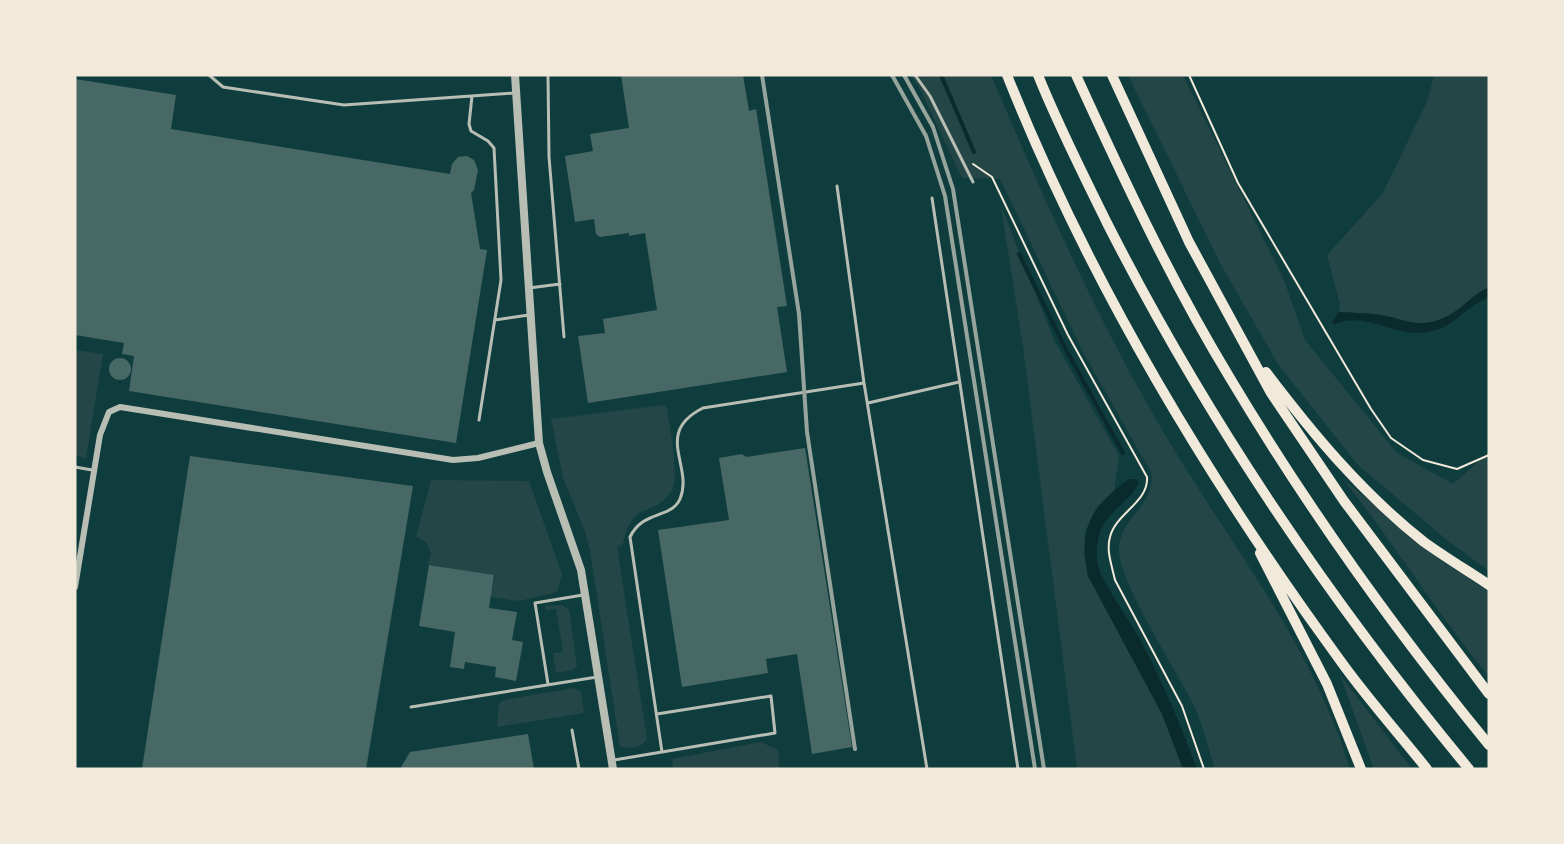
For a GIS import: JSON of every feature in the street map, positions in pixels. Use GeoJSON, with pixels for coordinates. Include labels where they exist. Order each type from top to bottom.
{"type":"FeatureCollection","features":[{"type":"Feature","properties":{"kind":"highway"},"geometry":{"type":"LineString","coordinates":[[1007,75],[1071,219],[1119,315],[1151,372],[1246,523],[1342,663],[1427,769]]}},
{"type":"Feature","properties":{"kind":"highway"},"geometry":{"type":"LineString","coordinates":[[1038,75],[1140,287],[1204,400],[1356,626],[1469,769]]}},
{"type":"Feature","properties":{"kind":"highway"},"geometry":{"type":"LineString","coordinates":[[1076,75],[1144,219],[1230,378],[1308,502],[1388,616],[1489,745]]}},
{"type":"Feature","properties":{"kind":"highway"},"geometry":{"type":"LineString","coordinates":[[1112,75],[1189,242],[1295,432],[1489,694]]}},
{"type":"Feature","properties":{"kind":"highway"},"geometry":{"type":"LineString","coordinates":[[1243,340],[1321,443],[1351,475],[1424,542],[1489,585]]}},
{"type":"Feature","properties":{"kind":"highway"},"geometry":{"type":"LineString","coordinates":[[1246,523],[1286,609],[1327,684],[1361,769]]}},
{"type":"Feature","properties":{"kind":"street"},"geometry":{"type":"LineString","coordinates":[[514,75],[539,443],[581,570],[613,769]]}},
{"type":"Feature","properties":{"kind":"street"},"geometry":{"type":"LineString","coordinates":[[75,587],[100,435],[109,412],[120,407],[453,460],[478,458],[539,443]]}},
{"type":"Feature","properties":{"kind":"lane"},"geometry":{"type":"LineString","coordinates":[[209,75],[223,87],[344,105],[516,93]]}},
{"type":"Feature","properties":{"kind":"lane"},"geometry":{"type":"LineString","coordinates":[[548,75],[549,157],[564,337]]}},
{"type":"Feature","properties":{"kind":"lane"},"geometry":{"type":"LineString","coordinates":[[915,75],[930,96],[973,182]]}},
{"type":"Feature","properties":{"kind":"lane"},"geometry":{"type":"LineString","coordinates":[[472,96],[468,124],[471,131],[489,141],[494,148],[501,280],[479,420]]}},
{"type":"Feature","properties":{"kind":"lane"},"geometry":{"type":"LineString","coordinates":[[837,186],[864,383],[927,769]]}},
{"type":"Feature","properties":{"kind":"lane"},"geometry":{"type":"LineString","coordinates":[[932,198],[1018,769]]}},
{"type":"Feature","properties":{"kind":"lane"},"geometry":{"type":"LineString","coordinates":[[528,288],[560,284]]}},
{"type":"Feature","properties":{"kind":"lane"},"geometry":{"type":"LineString","coordinates":[[495,320],[529,315]]}},
{"type":"Feature","properties":{"kind":"lane"},"geometry":{"type":"LineString","coordinates":[[868,403],[960,382]]}},
{"type":"Feature","properties":{"kind":"lane"},"geometry":{"type":"LineString","coordinates":[[662,752],[630,537],[636,525],[643,520],[673,509],[679,501],[682,490],[677,445],[678,433],[685,422],[703,408],[864,383]]}},
{"type":"Feature","properties":{"kind":"lane"},"geometry":{"type":"LineString","coordinates":[[75,467],[94,470]]}},
{"type":"Feature","properties":{"kind":"lane"},"geometry":{"type":"LineString","coordinates":[[548,685],[535,603],[585,595]]}},
{"type":"Feature","properties":{"kind":"lane"},"geometry":{"type":"LineString","coordinates":[[411,706],[598,677]]}},
{"type":"Feature","properties":{"kind":"lane"},"geometry":{"type":"LineString","coordinates":[[612,760],[775,733],[771,696],[657,714]]}},
{"type":"Feature","properties":{"kind":"lane"},"geometry":{"type":"LineString","coordinates":[[572,730],[579,769]]}},
{"type":"Feature","properties":{"kind":"path"},"geometry":{"type":"LineString","coordinates":[[1189,75],[1238,183],[1371,409],[1391,438],[1423,460],[1457,469],[1489,455]]}},
{"type":"Feature","properties":{"kind":"path"},"geometry":{"type":"LineString","coordinates":[[961,155],[992,177],[1068,335],[1147,477],[1148,486],[1144,494],[1121,517],[1110,536],[1109,558],[1115,580],[1182,706],[1204,769]]}},
{"type":"Feature","properties":{"kind":"shaded area"},"geometry":{"type":"Polygon","coordinates":[[[910,75],[991,75],[1054,220],[1100,315],[1149,408],[1250,567],[1296,645],[1335,726],[1350,769],[1215,769],[1197,712],[1137,603],[1121,563],[1119,548],[1121,537],[1144,503],[1151,484],[1151,472],[1084,354],[1000,179],[962,178],[919,87],[910,75]]]}},
{"type":"Feature","properties":{"kind":"shaded area"},"geometry":{"type":"Polygon","coordinates":[[[1128,75],[1183,75],[1284,280],[1305,340],[1397,453],[1453,484],[1489,452],[1489,571],[1447,540],[1358,465],[1278,364],[1220,263],[1128,75]]]}},
{"type":"Feature","properties":{"kind":"shaded area"},"geometry":{"type":"Polygon","coordinates":[[[1434,75],[1489,75],[1489,287],[1448,316],[1430,322],[1414,323],[1381,315],[1339,312],[1340,304],[1327,255],[1383,193],[1428,99],[1434,75]]]}},
{"type":"Feature","properties":{"kind":"shaded area"},"geometry":{"type":"Polygon","coordinates":[[[1001,206],[1054,340],[1119,456],[1114,491],[1095,509],[1085,532],[1084,555],[1088,576],[1162,714],[1183,769],[1077,769],[1023,347],[1001,206]]]}},
{"type":"Feature","properties":{"kind":"shaded area"},"geometry":{"type":"Polygon","coordinates":[[[1489,287],[1489,297],[1448,325],[1429,332],[1406,332],[1364,321],[1344,321],[1334,325],[1332,322],[1339,312],[1381,315],[1414,323],[1430,322],[1448,316],[1489,287]]]}},
{"type":"Feature","properties":{"kind":"shaded area"},"geometry":{"type":"Polygon","coordinates":[[[75,350],[103,354],[86,458],[75,456],[75,350]]]}},
{"type":"Feature","properties":{"kind":"shaded area"},"geometry":{"type":"Polygon","coordinates":[[[664,405],[667,409],[674,452],[674,485],[664,500],[637,515],[627,530],[623,544],[617,547],[647,739],[639,746],[620,747],[590,550],[563,478],[551,419],[664,405]]]}},
{"type":"Feature","properties":{"kind":"shaded area"},"geometry":{"type":"Polygon","coordinates":[[[1129,479],[1136,479],[1139,482],[1130,496],[1105,522],[1101,530],[1097,548],[1098,564],[1105,582],[1153,665],[1197,769],[1183,769],[1162,714],[1088,576],[1085,545],[1091,520],[1105,499],[1129,479]]]}},
{"type":"Feature","properties":{"kind":"shaded area"},"geometry":{"type":"Polygon","coordinates":[[[1343,479],[1439,559],[1489,592],[1489,677],[1451,628],[1343,479]]]}},
{"type":"Feature","properties":{"kind":"shaded area"},"geometry":{"type":"Polygon","coordinates":[[[431,480],[529,481],[562,574],[557,592],[519,601],[490,597],[495,576],[427,564],[431,554],[427,543],[416,537],[431,480]]]}},
{"type":"Feature","properties":{"kind":"shaded area"},"geometry":{"type":"Polygon","coordinates":[[[562,605],[569,610],[577,666],[573,670],[556,673],[553,653],[563,652],[556,609],[546,610],[545,606],[562,605]]]}},
{"type":"Feature","properties":{"kind":"shaded area"},"geometry":{"type":"Polygon","coordinates":[[[1340,675],[1412,769],[1374,769],[1340,675]]]}},
{"type":"Feature","properties":{"kind":"shaded area"},"geometry":{"type":"Polygon","coordinates":[[[574,688],[581,692],[584,713],[497,727],[499,704],[504,700],[574,688]]]}},
{"type":"Feature","properties":{"kind":"shaded area"},"geometry":{"type":"Polygon","coordinates":[[[761,742],[778,750],[779,769],[673,769],[672,759],[761,742]]]}},
{"type":"Feature","properties":{"kind":"building"},"geometry":{"type":"Polygon","coordinates":[[[621,75],[743,75],[749,111],[756,109],[787,306],[777,307],[787,372],[588,403],[578,336],[605,333],[603,319],[657,310],[645,233],[600,237],[596,234],[594,219],[575,222],[565,156],[593,151],[590,134],[629,128],[621,75]]]}},
{"type":"Feature","properties":{"kind":"building"},"geometry":{"type":"Polygon","coordinates":[[[75,79],[176,95],[171,129],[450,174],[452,164],[458,157],[467,156],[474,160],[478,170],[474,190],[471,193],[480,249],[487,250],[456,443],[129,391],[134,356],[122,354],[124,343],[75,335],[75,79]]]}},
{"type":"Feature","properties":{"kind":"building"},"geometry":{"type":"Polygon","coordinates":[[[120,358],[128,361],[131,369],[128,377],[120,380],[112,377],[109,369],[112,361],[120,358]]]}},
{"type":"Feature","properties":{"kind":"building"},"geometry":{"type":"Polygon","coordinates":[[[805,448],[852,747],[812,754],[797,654],[766,659],[768,673],[682,687],[658,530],[729,520],[719,458],[742,454],[746,457],[805,448]]]}},
{"type":"Feature","properties":{"kind":"building"},"geometry":{"type":"Polygon","coordinates":[[[190,456],[413,486],[366,769],[142,769],[190,456]]]}},
{"type":"Feature","properties":{"kind":"building"},"geometry":{"type":"Polygon","coordinates":[[[429,565],[494,575],[489,608],[517,612],[512,640],[523,642],[516,681],[495,677],[496,667],[465,662],[464,669],[450,667],[455,632],[419,626],[429,565]]]}},
{"type":"Feature","properties":{"kind":"building"},"geometry":{"type":"Polygon","coordinates":[[[528,734],[534,769],[400,769],[410,752],[528,734]]]}},
{"type":"Feature","properties":{"kind":"waterway"},"geometry":{"type":"LineString","coordinates":[[941,75],[974,152]]}},
{"type":"Feature","properties":{"kind":"waterway"},"geometry":{"type":"LineString","coordinates":[[1019,254],[1065,348],[1123,453]]}},
{"type":"Feature","properties":{"kind":"railway"},"geometry":{"type":"LineString","coordinates":[[762,75],[799,314],[807,432],[855,749]]}},
{"type":"Feature","properties":{"kind":"railway"},"geometry":{"type":"LineString","coordinates":[[892,75],[926,136],[945,196],[1035,769]]}},
{"type":"Feature","properties":{"kind":"railway"},"geometry":{"type":"LineString","coordinates":[[904,75],[933,127],[953,189],[1044,769]]}}]}
